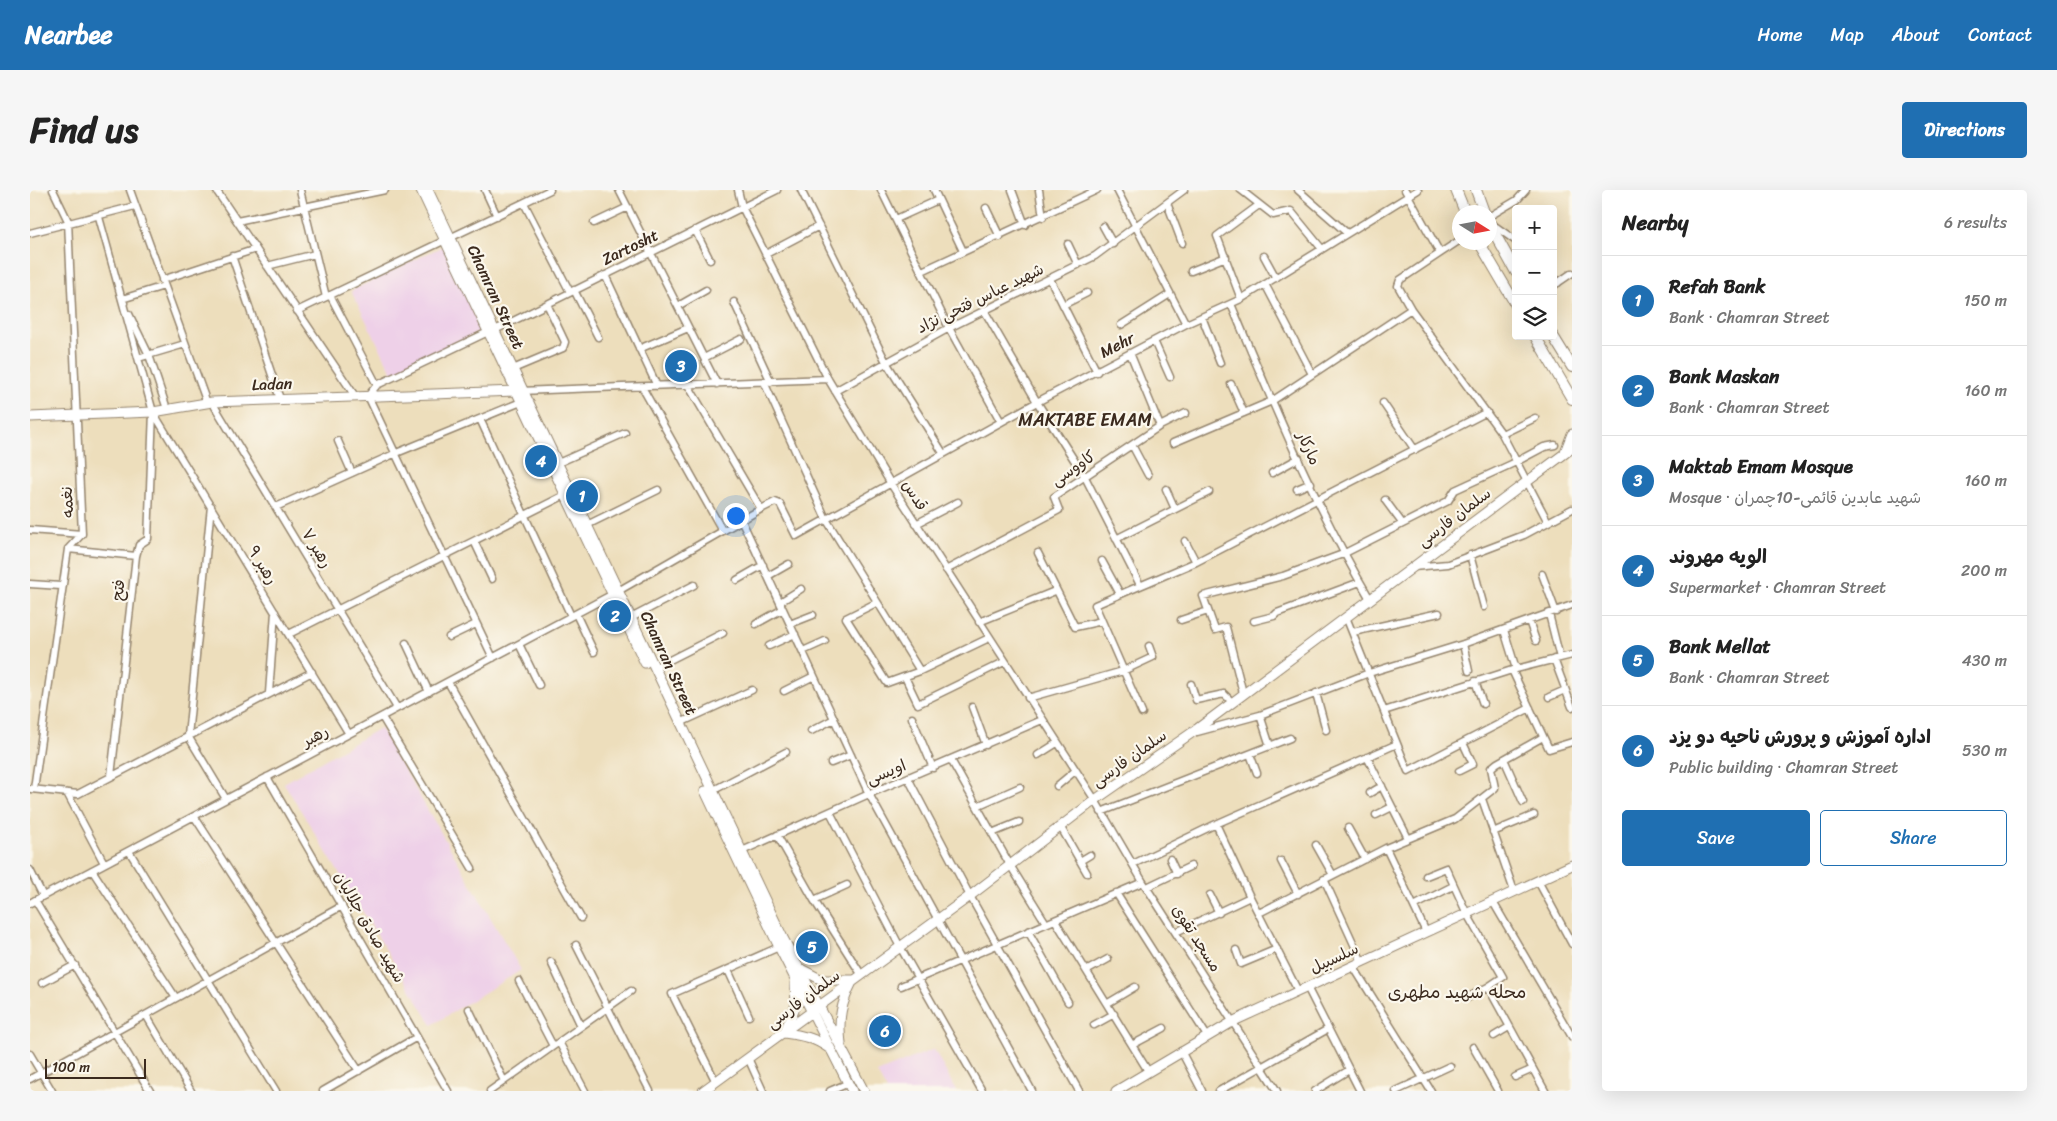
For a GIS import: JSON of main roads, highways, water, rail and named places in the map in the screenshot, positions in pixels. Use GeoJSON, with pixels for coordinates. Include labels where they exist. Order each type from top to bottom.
{"type":"FeatureCollection","features":[{"type":"Feature","properties":{"kind":"main road","name":"Chamran Street"},"geometry":{"type":"LineString","coordinates":[[421,190],[448,239]]}},
{"type":"Feature","properties":{"kind":"main road","name":"Chamran Street"},"geometry":{"type":"LineString","coordinates":[[428,190],[448,239],[491,331],[587,524],[616,593],[779,947],[794,968]]}},
{"type":"Feature","properties":{"kind":"main road"},"geometry":{"type":"LineString","coordinates":[[1456,190],[1462,205]]}},
{"type":"Feature","properties":{"kind":"main road"},"geometry":{"type":"LineString","coordinates":[[1476,190],[1481,205]]}},
{"type":"Feature","properties":{"kind":"main road"},"geometry":{"type":"LineString","coordinates":[[1497,237],[1512,264]]}},
{"type":"Feature","properties":{"kind":"main road"},"geometry":{"type":"LineString","coordinates":[[1484,250],[1512,295]]}},
{"type":"Feature","properties":{"kind":"main road"},"geometry":{"type":"LineString","coordinates":[[1502,280],[1508,282],[1512,279]]}},
{"type":"Feature","properties":{"kind":"main road","name":"Chamran Street"},"geometry":{"type":"LineString","coordinates":[[491,331],[514,370],[521,402],[565,495],[631,618],[742,851],[794,968],[838,1050],[864,1091]]}},
{"type":"Feature","properties":{"kind":"main road"},"geometry":{"type":"LineString","coordinates":[[1536,340],[1571,399]]}},
{"type":"Feature","properties":{"kind":"main road"},"geometry":{"type":"LineString","coordinates":[[1555,340],[1572,367]]}},
{"type":"Feature","properties":{"kind":"main road","name":"Ladan"},"geometry":{"type":"LineString","coordinates":[[30,417],[153,412],[209,402],[520,391]]}},
{"type":"Feature","properties":{"kind":"main road"},"geometry":{"type":"LineString","coordinates":[[1568,455],[1572,434]]}},
{"type":"Feature","properties":{"kind":"main road","name":"سلمان فارسی"},"geometry":{"type":"LineString","coordinates":[[703,1091],[784,1033],[899,945],[970,896],[1095,800],[1193,732],[1527,482],[1568,455],[1572,448]]}},
{"type":"Feature","properties":{"kind":"main road","name":"سلسبیل"},"geometry":{"type":"LineString","coordinates":[[1116,1091],[1148,1070],[1234,1021],[1572,865]]}},
{"type":"Feature","properties":{"kind":"main road"},"geometry":{"type":"LineString","coordinates":[[794,968],[822,980],[853,980],[842,1002],[839,1016],[838,1050],[815,1040],[784,1033],[796,1005],[794,968]]}},
{"type":"Feature","properties":{"kind":"main road","name":"Chamran Street"},"geometry":{"type":"LineString","coordinates":[[838,1050],[851,1087]]}},
{"type":"Feature","properties":{"kind":"main road"},"geometry":{"type":"LineString","coordinates":[[851,1087],[858,1079]]}},
{"type":"Feature","properties":{"kind":"place","name":"Maktab Emam Mosque"},"geometry":{"type":"Point","coordinates":[681,366]}},
{"type":"Feature","properties":{"kind":"place","name":"الویه مهروند"},"geometry":{"type":"Point","coordinates":[541,461]}},
{"type":"Feature","properties":{"kind":"place","name":"Refah Bank"},"geometry":{"type":"Point","coordinates":[582,496]}},
{"type":"Feature","properties":{"kind":"place","name":"Bank Maskan"},"geometry":{"type":"Point","coordinates":[615,616]}},
{"type":"Feature","properties":{"kind":"place","name":"Bank Mellat"},"geometry":{"type":"Point","coordinates":[812,947]}},
{"type":"Feature","properties":{"kind":"place","name":"اداره آموزش و پرورش ناحیه دو یزد"},"geometry":{"type":"Point","coordinates":[885,1031]}},
{"type":"Feature","properties":{"kind":"district","name":"MAKTABE EMAM"},"geometry":{"type":"Point","coordinates":[1085,420]}},
{"type":"Feature","properties":{"kind":"district","name":"محله شهید مطهری"},"geometry":{"type":"Point","coordinates":[1457,992]}}]}
